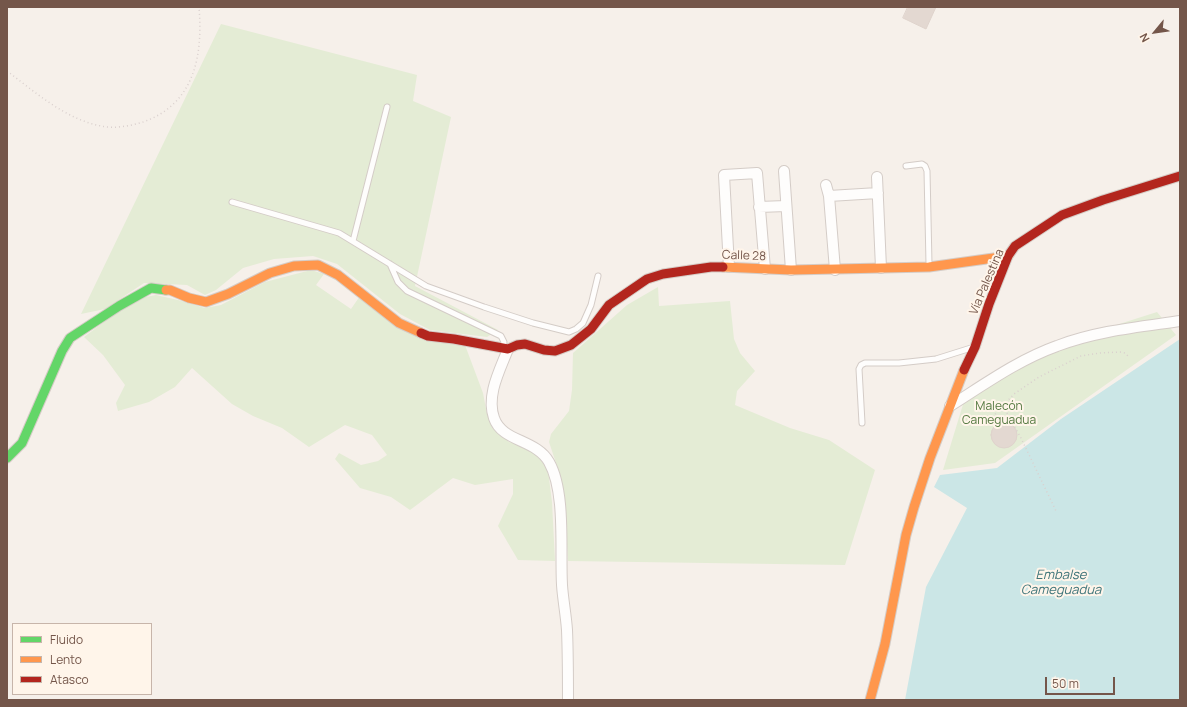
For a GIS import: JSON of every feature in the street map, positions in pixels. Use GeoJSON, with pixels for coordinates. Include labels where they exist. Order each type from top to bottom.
{"type":"FeatureCollection","features":[{"type":"Feature","properties":{"kind":"street"},"geometry":{"type":"LineString","coordinates":[[784,171],[791,270]]}},
{"type":"Feature","properties":{"kind":"street"},"geometry":{"type":"LineString","coordinates":[[729,267],[724,175],[757,173],[765,269]]}},
{"type":"Feature","properties":{"kind":"street","name":"Vía Palestina"},"geometry":{"type":"LineString","coordinates":[[870,700],[885,644],[906,535],[914,507],[930,458],[963,373],[975,347],[989,304],[1008,256],[1015,246],[1047,224],[1062,216],[1091,204],[1180,176]]}},
{"type":"Feature","properties":{"kind":"street"},"geometry":{"type":"LineString","coordinates":[[878,177],[881,268]]}},
{"type":"Feature","properties":{"kind":"street"},"geometry":{"type":"LineString","coordinates":[[826,185],[829,196],[835,270]]}},
{"type":"Feature","properties":{"kind":"street"},"geometry":{"type":"LineString","coordinates":[[829,196],[878,193]]}},
{"type":"Feature","properties":{"kind":"street"},"geometry":{"type":"LineString","coordinates":[[759,207],[786,206]]}},
{"type":"Feature","properties":{"kind":"street","name":"Calle 28"},"geometry":{"type":"LineString","coordinates":[[506,348],[525,344],[544,350],[556,351],[571,345],[591,329],[609,305],[647,279],[663,274],[711,267],[791,270],[929,268],[1008,256]]}},
{"type":"Feature","properties":{"kind":"street"},"geometry":{"type":"LineString","coordinates":[[7,458],[22,443],[62,351],[70,338],[119,306],[152,288],[170,290],[189,298],[206,302],[228,294],[270,273],[294,266],[318,265],[338,275],[399,323],[412,329],[428,336],[506,348],[496,379],[492,398],[494,419],[504,432],[537,449],[545,456],[550,463],[557,486],[561,516],[562,567],[568,647],[568,700]]}},
{"type":"Feature","properties":{"kind":"street"},"geometry":{"type":"LineString","coordinates":[[950,406],[1021,362],[1058,345],[1091,336],[1180,321]]}},
{"type":"Feature","properties":{"kind":"lane"},"geometry":{"type":"LineString","coordinates":[[353,241],[387,107]]}},
{"type":"Feature","properties":{"kind":"lane"},"geometry":{"type":"LineString","coordinates":[[906,166],[922,164],[925,166],[929,268]]}},
{"type":"Feature","properties":{"kind":"lane"},"geometry":{"type":"LineString","coordinates":[[232,202],[340,233],[365,250],[426,286],[484,307],[534,323],[569,332],[583,324],[591,305],[598,276]]}},
{"type":"Feature","properties":{"kind":"lane"},"geometry":{"type":"LineString","coordinates":[[390,264],[398,282],[407,291],[501,336],[506,348]]}},
{"type":"Feature","properties":{"kind":"lane"},"geometry":{"type":"LineString","coordinates":[[862,423],[859,369],[861,365],[865,363],[899,363],[936,359],[975,347]]}},
{"type":"Feature","properties":{"kind":"path"},"geometry":{"type":"LineString","coordinates":[[7,71],[49,102],[75,118],[101,126],[128,126],[154,118],[174,104],[190,83],[199,57],[201,29],[199,7]]}},
{"type":"Feature","properties":{"kind":"path"},"geometry":{"type":"LineString","coordinates":[[987,423],[1014,394],[1039,376],[1081,356],[1100,352],[1120,352],[1125,353],[1128,356]]}},
{"type":"Feature","properties":{"kind":"path"},"geometry":{"type":"LineString","coordinates":[[1003,406],[1021,438],[1057,513]]}},
{"type":"Feature","properties":{"kind":"green space"},"geometry":{"type":"Polygon","coordinates":[[[221,24],[417,75],[413,101],[451,117],[415,286],[498,330],[487,337],[430,330],[400,314],[337,264],[313,256],[274,259],[243,268],[216,290],[205,295],[187,285],[144,283],[105,309],[81,314],[221,24]]]}},
{"type":"Feature","properties":{"kind":"green space"},"geometry":{"type":"Polygon","coordinates":[[[311,270],[324,274],[316,285],[351,309],[360,296],[385,318],[465,345],[483,393],[487,414],[496,430],[509,442],[528,448],[538,456],[548,470],[552,502],[555,561],[518,560],[498,526],[513,494],[513,479],[475,485],[453,478],[410,510],[391,497],[360,488],[335,459],[339,453],[361,465],[378,461],[387,455],[372,435],[345,425],[309,447],[282,428],[253,416],[232,404],[192,368],[175,387],[149,402],[118,411],[116,403],[125,385],[103,355],[84,337],[116,313],[146,297],[156,295],[205,308],[221,305],[265,282],[311,270]]]}},
{"type":"Feature","properties":{"kind":"green space"},"geometry":{"type":"Polygon","coordinates":[[[658,287],[659,306],[730,301],[734,339],[740,353],[755,371],[737,391],[735,405],[790,428],[829,440],[875,470],[845,565],[568,561],[565,510],[556,463],[549,442],[551,434],[569,411],[572,390],[573,353],[627,305],[658,287]]]}},
{"type":"Feature","properties":{"kind":"green space","name":"Malecón Cameguadua"},"geometry":{"type":"Polygon","coordinates":[[[1157,312],[1176,335],[995,463],[943,470],[968,388],[1069,340],[1157,312]]]}},
{"type":"Feature","properties":{"kind":"water","name":"Embalse Cameguadua"},"geometry":{"type":"Polygon","coordinates":[[[1180,339],[1180,700],[905,700],[926,587],[967,508],[934,487],[940,475],[997,468],[1061,419],[1180,339]]]}},
{"type":"Feature","properties":{"kind":"building"},"geometry":{"type":"Polygon","coordinates":[[[908,7],[936,7],[926,29],[903,18],[908,7]]]}},
{"type":"Feature","properties":{"kind":"building"},"geometry":{"type":"Polygon","coordinates":[[[1004,422],[1013,426],[1017,435],[1013,444],[1004,448],[995,444],[991,435],[995,426],[1004,422]]]}},
{"type":"Feature","properties":{"kind":"traffic: fast"},"geometry":{"type":"LineString","coordinates":[[7,458],[22,443],[62,351],[70,338],[119,306],[151,288],[166,290]]}},
{"type":"Feature","properties":{"kind":"traffic: slow"},"geometry":{"type":"LineString","coordinates":[[723,267],[791,270],[929,267],[1008,256]]}},
{"type":"Feature","properties":{"kind":"traffic: slow"},"geometry":{"type":"LineString","coordinates":[[166,290],[206,302],[228,294],[270,273],[294,266],[318,265],[338,275],[399,323],[421,333]]}},
{"type":"Feature","properties":{"kind":"traffic: slow"},"geometry":{"type":"LineString","coordinates":[[870,700],[885,644],[906,535],[930,458],[964,370]]}},
{"type":"Feature","properties":{"kind":"traffic: jam"},"geometry":{"type":"LineString","coordinates":[[964,370],[975,347],[989,304],[1008,256],[1015,246],[1062,215],[1103,200],[1180,176]]}},
{"type":"Feature","properties":{"kind":"traffic: jam"},"geometry":{"type":"LineString","coordinates":[[421,333],[428,336],[454,339],[508,349],[517,345],[525,344],[544,350],[555,351],[571,345],[591,329],[609,305],[647,279],[663,274],[711,267],[723,267]]}}]}
